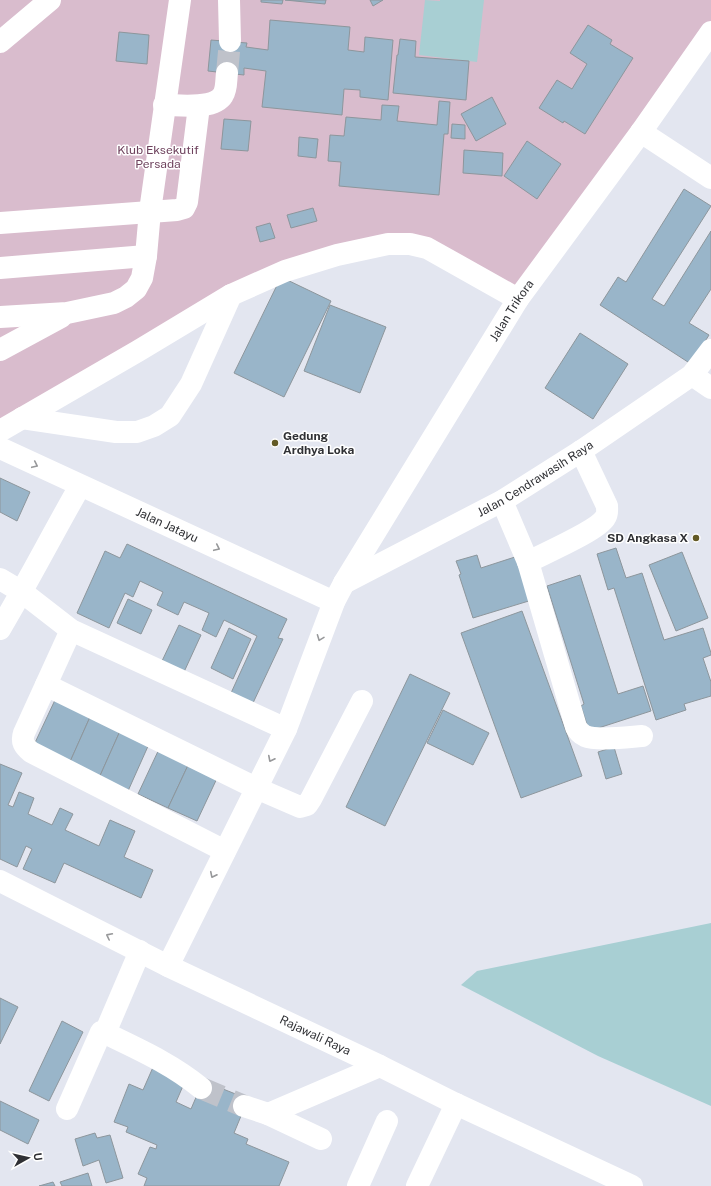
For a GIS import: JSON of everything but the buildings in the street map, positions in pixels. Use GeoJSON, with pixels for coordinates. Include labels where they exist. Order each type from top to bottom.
{"type":"FeatureCollection","features":[{"type":"Feature","properties":{"kind":"street"},"geometry":{"type":"LineString","coordinates":[[0,42],[50,0]]}},
{"type":"Feature","properties":{"kind":"street"},"geometry":{"type":"LineString","coordinates":[[0,317],[67,313],[114,303],[126,297],[136,289],[142,278],[146,256],[150,211],[164,105],[180,0]]}},
{"type":"Feature","properties":{"kind":"street"},"geometry":{"type":"LineString","coordinates":[[230,0],[230,42]]}},
{"type":"Feature","properties":{"kind":"street","name":"Jalan Trikora"},"geometry":{"type":"LineString","coordinates":[[168,966],[286,729],[339,592],[518,299],[641,132],[711,32]]}},
{"type":"Feature","properties":{"kind":"street"},"geometry":{"type":"LineString","coordinates":[[164,105],[199,106],[218,100],[223,95],[227,73]]}},
{"type":"Feature","properties":{"kind":"street"},"geometry":{"type":"LineString","coordinates":[[0,223],[177,210],[184,208],[187,202],[199,106]]}},
{"type":"Feature","properties":{"kind":"street"},"geometry":{"type":"LineString","coordinates":[[641,132],[711,178]]}},
{"type":"Feature","properties":{"kind":"street"},"geometry":{"type":"LineString","coordinates":[[0,431],[138,352],[231,295],[285,270],[337,255],[388,244],[410,244],[427,248],[518,299]]}},
{"type":"Feature","properties":{"kind":"street"},"geometry":{"type":"LineString","coordinates":[[0,268],[146,256]]}},
{"type":"Feature","properties":{"kind":"street"},"geometry":{"type":"LineString","coordinates":[[22,418],[116,432],[137,432],[154,426],[170,416],[191,384],[231,295]]}},
{"type":"Feature","properties":{"kind":"street"},"geometry":{"type":"LineString","coordinates":[[0,350],[67,313]]}},
{"type":"Feature","properties":{"kind":"street","name":"Jalan Cendrawasih Raya"},"geometry":{"type":"LineString","coordinates":[[339,592],[502,500],[581,451],[692,375],[711,350]]}},
{"type":"Feature","properties":{"kind":"street"},"geometry":{"type":"LineString","coordinates":[[692,375],[711,388]]}},
{"type":"Feature","properties":{"kind":"street","name":"Jalan Jatayu"},"geometry":{"type":"LineString","coordinates":[[0,448],[80,486],[339,592]]}},
{"type":"Feature","properties":{"kind":"street"},"geometry":{"type":"LineString","coordinates":[[528,562],[587,532],[605,518],[607,506],[581,451]]}},
{"type":"Feature","properties":{"kind":"street"},"geometry":{"type":"LineString","coordinates":[[0,629],[80,486]]}},
{"type":"Feature","properties":{"kind":"street"},"geometry":{"type":"LineString","coordinates":[[502,500],[528,562],[576,727],[582,734],[589,737],[604,738],[642,736]]}},
{"type":"Feature","properties":{"kind":"street"},"geometry":{"type":"LineString","coordinates":[[0,580],[22,592],[71,630],[286,729]]}},
{"type":"Feature","properties":{"kind":"street"},"geometry":{"type":"LineString","coordinates":[[71,630],[23,737],[24,744],[27,748],[38,755],[225,851]]}},
{"type":"Feature","properties":{"kind":"street"},"geometry":{"type":"LineString","coordinates":[[46,685],[256,788],[300,807],[306,805],[362,701]]}},
{"type":"Feature","properties":{"kind":"street","name":"Rajawali Raya"},"geometry":{"type":"LineString","coordinates":[[0,881],[168,966],[380,1066],[456,1104],[632,1186]]}},
{"type":"Feature","properties":{"kind":"street"},"geometry":{"type":"LineString","coordinates":[[105,1033],[140,951]]}},
{"type":"Feature","properties":{"kind":"street"},"geometry":{"type":"LineString","coordinates":[[67,1109],[101,1032],[162,1061],[201,1088]]}},
{"type":"Feature","properties":{"kind":"street"},"geometry":{"type":"LineString","coordinates":[[268,1114],[380,1066]]}},
{"type":"Feature","properties":{"kind":"street"},"geometry":{"type":"LineString","coordinates":[[417,1186],[456,1104]]}},
{"type":"Feature","properties":{"kind":"street"},"geometry":{"type":"LineString","coordinates":[[244,1106],[268,1114],[321,1139]]}},
{"type":"Feature","properties":{"kind":"street"},"geometry":{"type":"LineString","coordinates":[[358,1186],[388,1121]]}},
{"type":"Feature","properties":{"kind":"green space","name":"Klub Eksekutif Persada"},"geometry":{"type":"Polygon","coordinates":[[[0,0],[711,0],[711,30],[518,299],[410,244],[285,271],[0,431],[0,0]]]}},
{"type":"Feature","properties":{"kind":"shaded area"},"geometry":{"type":"Polygon","coordinates":[[[425,0],[484,0],[477,62],[419,55],[425,0]]]}},
{"type":"Feature","properties":{"kind":"shaded area"},"geometry":{"type":"Polygon","coordinates":[[[711,923],[711,1106],[598,1056],[461,985],[477,971],[711,923]]]}},
{"type":"Feature","properties":{"kind":"tunnel"},"geometry":{"type":"LineString","coordinates":[[227,73],[230,41]]}},
{"type":"Feature","properties":{"kind":"tunnel"},"geometry":{"type":"LineString","coordinates":[[201,1088],[244,1106]]}},
{"type":"Feature","properties":{"kind":"place","name":"Gedung Ardhya Loka"},"geometry":{"type":"Point","coordinates":[275,443]}},
{"type":"Feature","properties":{"kind":"place","name":"SD Angkasa X"},"geometry":{"type":"Point","coordinates":[696,538]}}]}
